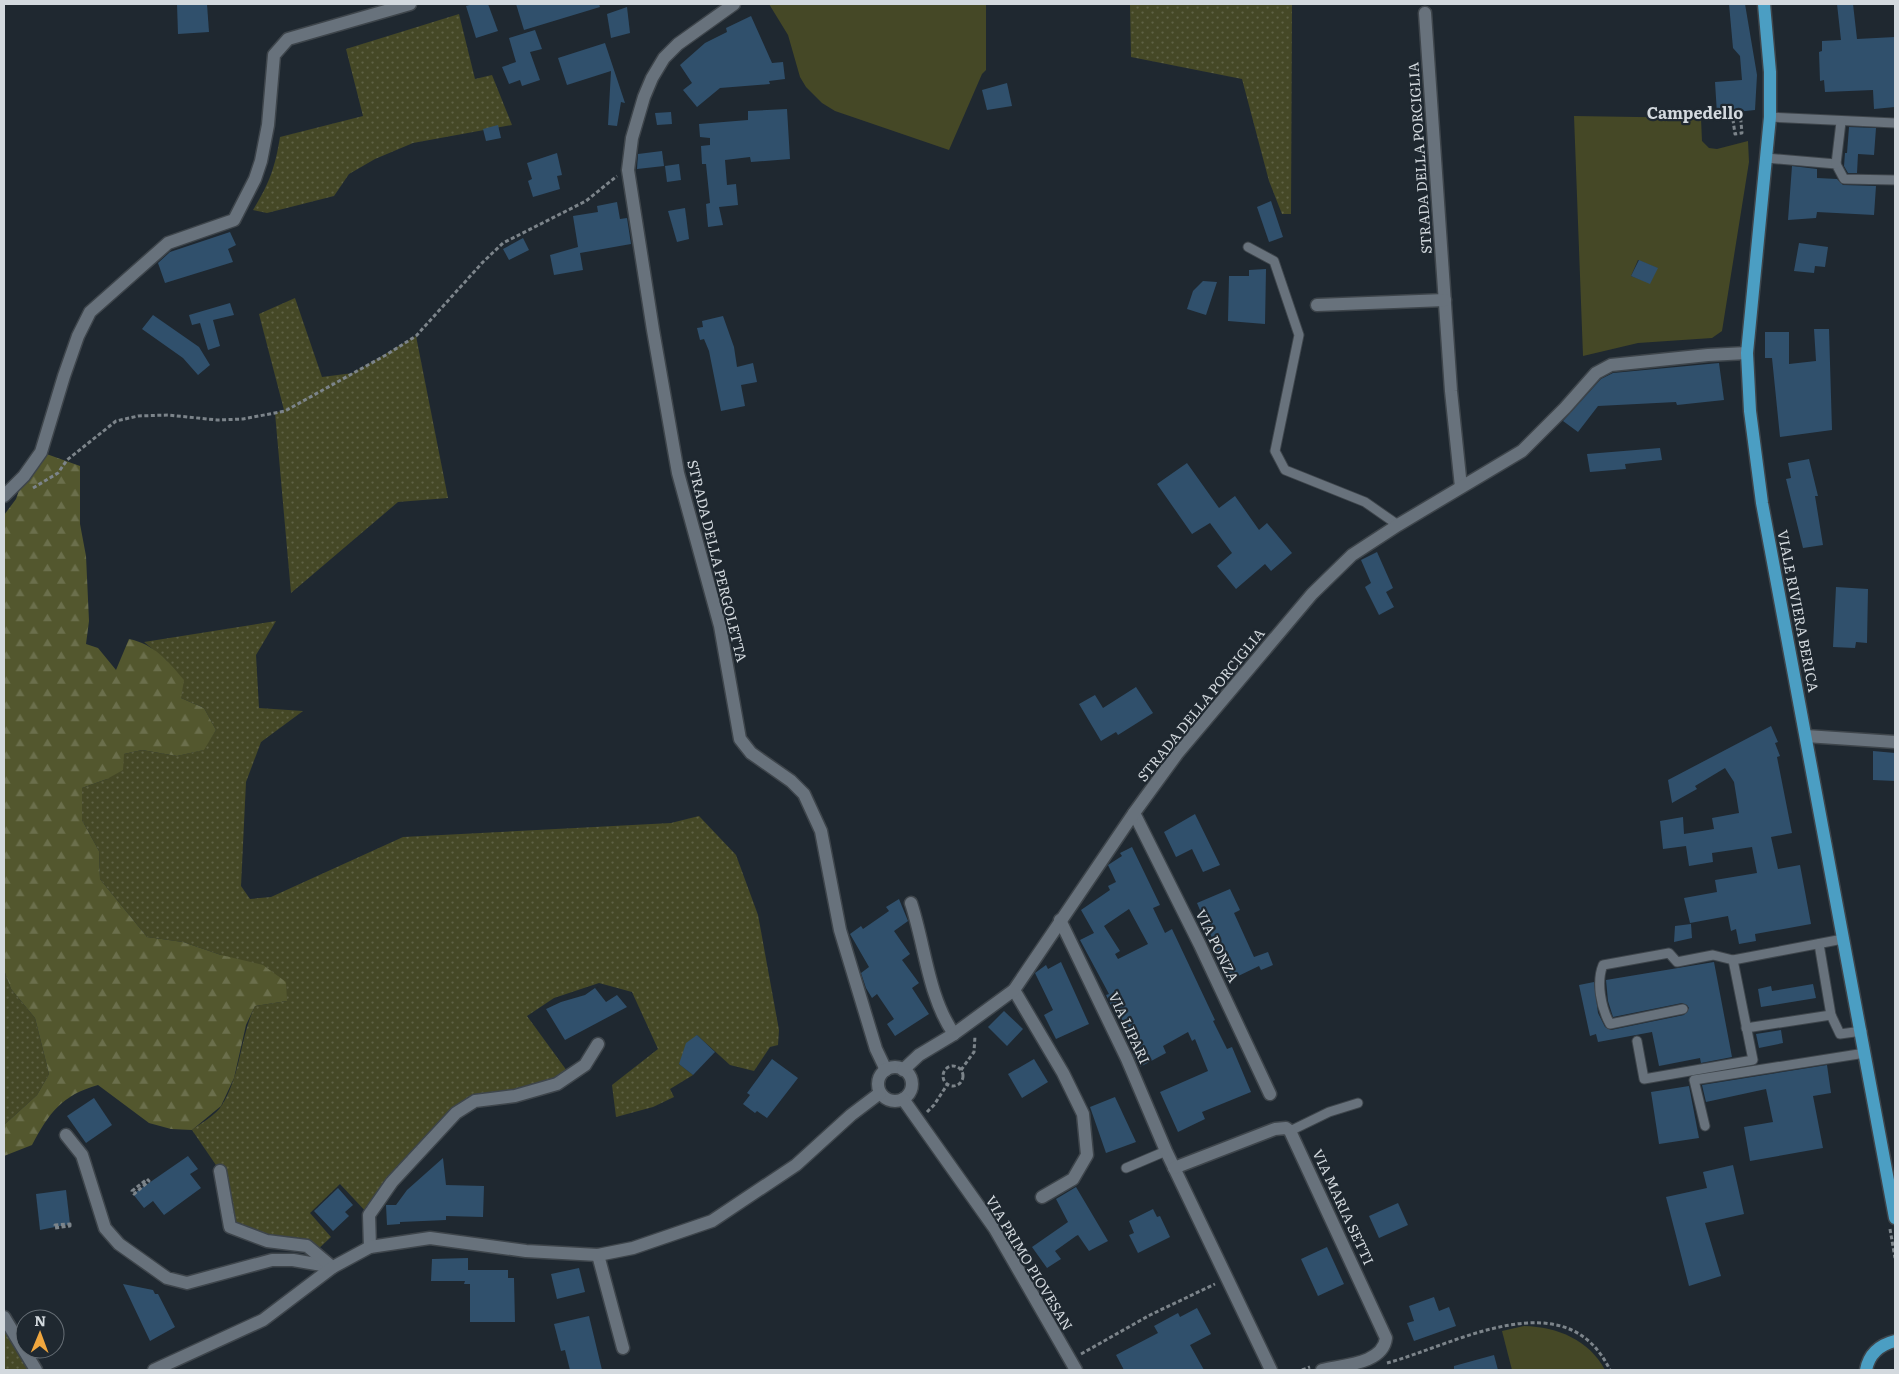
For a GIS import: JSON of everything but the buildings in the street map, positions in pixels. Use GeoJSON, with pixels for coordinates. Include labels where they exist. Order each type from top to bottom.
{"type":"FeatureCollection","features":[{"type":"Feature","properties":{"kind":"main road","name":"VIALE RIVIERA BERICA"},"geometry":{"type":"LineString","coordinates":[[1764,4],[1770,72],[1770,117],[1747,353],[1750,411],[1762,503],[1843,939],[1862,1031],[1895,1218]]}},
{"type":"Feature","properties":{"kind":"main road"},"geometry":{"type":"LineString","coordinates":[[1865,1368],[1870,1357],[1895,1335]]}},
{"type":"Feature","properties":{"kind":"main road"},"geometry":{"type":"LineString","coordinates":[[1881,1346],[1895,1341]]}},
{"type":"Feature","properties":{"kind":"street"},"geometry":{"type":"LineString","coordinates":[[4,496],[24,476],[41,452],[78,336],[90,312],[168,243],[234,220],[255,179],[261,161],[268,125],[274,55],[288,39],[410,4]]}},
{"type":"Feature","properties":{"kind":"street","name":"STRADA DELLA PERGOLETTA"},"geometry":{"type":"LineString","coordinates":[[732,4],[678,44],[664,58],[652,78],[644,97],[632,138],[628,170],[678,473],[720,626],[740,739],[751,753],[791,781],[804,794],[821,832],[840,930],[876,1049],[886,1070]]}},
{"type":"Feature","properties":{"kind":"street","name":"STRADA DELLA PORCIGLIA"},"geometry":{"type":"LineString","coordinates":[[1425,13],[1460,487]]}},
{"type":"Feature","properties":{"kind":"street"},"geometry":{"type":"LineString","coordinates":[[1317,305],[1445,300]]}},
{"type":"Feature","properties":{"kind":"street","name":"STRADA DELLA PORCIGLIA"},"geometry":{"type":"LineString","coordinates":[[903,1070],[919,1055],[954,1034],[1014,990],[1060,920],[1177,754],[1312,594],[1352,555],[1460,487],[1522,451],[1596,373],[1611,365],[1708,354],[1747,353]]}},
{"type":"Feature","properties":{"kind":"street"},"geometry":{"type":"LineString","coordinates":[[1806,736],[1895,742]]}},
{"type":"Feature","properties":{"kind":"street","name":"VIA PONZA"},"geometry":{"type":"LineString","coordinates":[[1134,813],[1200,945],[1270,1094]]}},
{"type":"Feature","properties":{"kind":"street"},"geometry":{"type":"LineString","coordinates":[[910,903],[930,977],[947,1024],[954,1034]]}},
{"type":"Feature","properties":{"kind":"street","name":"VIA LIPARI"},"geometry":{"type":"LineString","coordinates":[[1060,920],[1127,1059],[1166,1151]]}},
{"type":"Feature","properties":{"kind":"street"},"geometry":{"type":"LineString","coordinates":[[1014,990],[1063,1073],[1083,1114],[1087,1156],[1073,1179],[1042,1197]]}},
{"type":"Feature","properties":{"kind":"street"},"geometry":{"type":"LineString","coordinates":[[370,1247],[369,1215],[392,1182],[456,1113],[475,1101],[515,1096],[557,1084],[585,1064],[598,1044]]}},
{"type":"Feature","properties":{"kind":"street"},"geometry":{"type":"LineString","coordinates":[[894,1068],[903,1070],[909,1076],[912,1084],[910,1092],[903,1099],[891,1101],[880,1093],[878,1080],[886,1070],[894,1068]]}},
{"type":"Feature","properties":{"kind":"street"},"geometry":{"type":"LineString","coordinates":[[154,1370],[262,1320],[333,1267],[370,1247],[430,1238],[526,1251],[598,1255],[633,1248],[712,1221],[796,1165],[851,1115],[880,1093]]}},
{"type":"Feature","properties":{"kind":"street","name":"VIA PRIMO PIOVESAN"},"geometry":{"type":"LineString","coordinates":[[903,1099],[995,1229],[1073,1366]]}},
{"type":"Feature","properties":{"kind":"street"},"geometry":{"type":"LineString","coordinates":[[1174,1168],[1275,1129],[1286,1128],[1290,1131]]}},
{"type":"Feature","properties":{"kind":"street","name":"VIA MARIA SETTI"},"geometry":{"type":"LineString","coordinates":[[1290,1131],[1386,1338],[1385,1345],[1376,1357],[1322,1370]]}},
{"type":"Feature","properties":{"kind":"street"},"geometry":{"type":"LineString","coordinates":[[66,1135],[82,1156],[105,1228],[119,1244],[167,1278],[187,1282],[272,1260],[294,1260],[333,1267]]}},
{"type":"Feature","properties":{"kind":"street"},"geometry":{"type":"LineString","coordinates":[[1166,1151],[1271,1370]]}},
{"type":"Feature","properties":{"kind":"street"},"geometry":{"type":"LineString","coordinates":[[220,1171],[230,1227],[267,1241],[307,1246],[333,1267]]}},
{"type":"Feature","properties":{"kind":"street"},"geometry":{"type":"LineString","coordinates":[[598,1255],[623,1348]]}},
{"type":"Feature","properties":{"kind":"street"},"geometry":{"type":"LineString","coordinates":[[4,1317],[36,1370]]}},
{"type":"Feature","properties":{"kind":"lane"},"geometry":{"type":"LineString","coordinates":[[1770,117],[1841,122],[1895,123]]}},
{"type":"Feature","properties":{"kind":"lane"},"geometry":{"type":"LineString","coordinates":[[1841,122],[1836,164],[1844,179],[1895,180]]}},
{"type":"Feature","properties":{"kind":"lane"},"geometry":{"type":"LineString","coordinates":[[1766,158],[1836,164]]}},
{"type":"Feature","properties":{"kind":"lane"},"geometry":{"type":"LineString","coordinates":[[1248,247],[1274,261],[1298,335],[1275,451],[1285,470],[1365,502],[1398,525]]}},
{"type":"Feature","properties":{"kind":"lane"},"geometry":{"type":"LineString","coordinates":[[1683,1009],[1610,1024],[1606,1016],[1599,976],[1603,965],[1669,954],[1677,962],[1713,955],[1733,960],[1843,939]]}},
{"type":"Feature","properties":{"kind":"lane"},"geometry":{"type":"LineString","coordinates":[[1819,944],[1831,1015],[1840,1034],[1862,1031]]}},
{"type":"Feature","properties":{"kind":"lane"},"geometry":{"type":"LineString","coordinates":[[1637,1041],[1644,1079],[1753,1060],[1733,960]]}},
{"type":"Feature","properties":{"kind":"lane"},"geometry":{"type":"LineString","coordinates":[[1746,1028],[1831,1015]]}},
{"type":"Feature","properties":{"kind":"lane"},"geometry":{"type":"LineString","coordinates":[[1704,1126],[1694,1080],[1865,1053]]}},
{"type":"Feature","properties":{"kind":"lane"},"geometry":{"type":"LineString","coordinates":[[1290,1131],[1328,1112],[1358,1103]]}},
{"type":"Feature","properties":{"kind":"lane"},"geometry":{"type":"LineString","coordinates":[[1126,1168],[1166,1151]]}},
{"type":"Feature","properties":{"kind":"path"},"geometry":{"type":"LineString","coordinates":[[1740,112],[1742,133],[1735,134],[1732,113],[1740,112]]}},
{"type":"Feature","properties":{"kind":"path"},"geometry":{"type":"LineString","coordinates":[[24,494],[58,472],[67,460],[116,421],[138,416],[168,415],[217,420],[243,419],[285,410],[386,355],[416,336],[483,262],[503,243],[586,201],[610,180],[628,170]]}},
{"type":"Feature","properties":{"kind":"path"},"geometry":{"type":"LineString","coordinates":[[947,1085],[959,1084],[963,1078],[961,1070],[974,1052],[976,1046],[975,1036],[968,1024]]}},
{"type":"Feature","properties":{"kind":"path"},"geometry":{"type":"LineString","coordinates":[[947,1085],[943,1079],[945,1070],[952,1066],[961,1070]]}},
{"type":"Feature","properties":{"kind":"path"},"geometry":{"type":"LineString","coordinates":[[917,1120],[934,1105],[947,1085]]}},
{"type":"Feature","properties":{"kind":"path"},"geometry":{"type":"LineString","coordinates":[[147,1179],[149,1181],[134,1194],[132,1192],[147,1179]]}},
{"type":"Feature","properties":{"kind":"path"},"geometry":{"type":"LineString","coordinates":[[1073,1366],[1150,1315],[1227,1278]]}},
{"type":"Feature","properties":{"kind":"path"},"geometry":{"type":"LineString","coordinates":[[1386,1363],[1518,1322],[1548,1322],[1580,1334],[1593,1344],[1610,1370]]}},
{"type":"Feature","properties":{"kind":"green space"},"geometry":{"type":"Polygon","coordinates":[[[769,4],[986,4],[986,70],[982,74],[949,150],[835,111],[822,103],[806,87],[800,77],[788,35],[769,4]]]}},
{"type":"Feature","properties":{"kind":"green space"},"geometry":{"type":"Polygon","coordinates":[[[1130,4],[1292,4],[1291,214],[1282,214],[1269,181],[1242,79],[1131,57],[1130,4]]]}},
{"type":"Feature","properties":{"kind":"green space"},"geometry":{"type":"Polygon","coordinates":[[[459,14],[475,79],[492,75],[512,125],[413,143],[375,159],[349,174],[334,196],[267,213],[253,210],[271,175],[280,137],[363,116],[346,49],[459,14]]]}},
{"type":"Feature","properties":{"kind":"green space"},"geometry":{"type":"Polygon","coordinates":[[[1574,116],[1701,118],[1702,141],[1709,148],[1717,149],[1748,141],[1749,162],[1722,331],[1712,338],[1638,343],[1583,356],[1574,116]],[[1638,260],[1631,276],[1650,283],[1657,268],[1638,260]]]}},
{"type":"Feature","properties":{"kind":"green space"},"geometry":{"type":"Polygon","coordinates":[[[295,298],[322,377],[353,373],[416,336],[448,498],[398,502],[291,593],[275,413],[284,410],[259,314],[295,298]]]}},
{"type":"Feature","properties":{"kind":"green space"},"geometry":{"type":"Polygon","coordinates":[[[41,452],[80,466],[80,524],[86,556],[89,621],[86,644],[98,648],[116,670],[129,639],[138,641],[153,649],[184,680],[181,698],[204,708],[216,730],[204,750],[177,756],[142,750],[124,754],[123,770],[107,779],[82,788],[82,820],[99,851],[100,879],[147,937],[183,942],[221,955],[263,965],[286,982],[287,1001],[255,1006],[246,1025],[234,1078],[221,1106],[192,1130],[171,1129],[149,1123],[98,1085],[75,1094],[58,1107],[44,1124],[32,1145],[4,1156],[4,1125],[37,1095],[49,1074],[35,1018],[11,989],[4,970],[4,515],[16,499],[24,476],[41,452]]]}},
{"type":"Feature","properties":{"kind":"green space"},"geometry":{"type":"Polygon","coordinates":[[[276,621],[256,655],[259,708],[303,711],[261,742],[246,782],[241,886],[250,899],[271,897],[403,837],[671,823],[699,816],[736,855],[758,915],[779,1030],[778,1045],[770,1047],[754,1071],[730,1065],[697,1035],[679,1064],[693,1075],[670,1089],[674,1097],[653,1107],[616,1117],[612,1085],[658,1049],[632,992],[599,983],[554,998],[527,1016],[570,1075],[475,1101],[369,1215],[340,1184],[310,1213],[331,1237],[315,1252],[230,1227],[220,1171],[192,1130],[208,1119],[222,1105],[237,1069],[246,1030],[255,1006],[287,1001],[221,955],[183,942],[147,937],[100,879],[99,851],[82,820],[82,788],[107,779],[124,754],[142,750],[177,756],[203,750],[216,730],[204,708],[181,698],[167,661],[144,642],[276,621]]]}},
{"type":"Feature","properties":{"kind":"green space"},"geometry":{"type":"Polygon","coordinates":[[[4,970],[11,989],[35,1018],[49,1074],[37,1095],[4,1125],[4,970]]]}},
{"type":"Feature","properties":{"kind":"green space"},"geometry":{"type":"Polygon","coordinates":[[[4,1317],[15,1335],[15,1359],[29,1359],[36,1370],[4,1370],[4,1317]]]}},
{"type":"Feature","properties":{"kind":"green space"},"geometry":{"type":"Polygon","coordinates":[[[1524,1326],[1549,1329],[1571,1337],[1590,1351],[1605,1370],[1512,1370],[1502,1331],[1524,1326]]]}},
{"type":"Feature","properties":{"kind":"district","name":"Campedello"},"geometry":{"type":"Point","coordinates":[1695,113]}}]}
